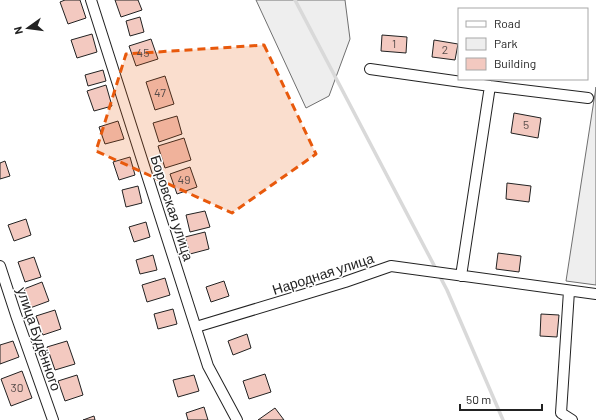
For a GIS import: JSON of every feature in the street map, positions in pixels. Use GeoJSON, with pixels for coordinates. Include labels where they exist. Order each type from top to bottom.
{"type":"FeatureCollection","features":[{"type":"Feature","properties":{"kind":"street","name":"Боровская улица"},"geometry":{"type":"LineString","coordinates":[[91,0],[208,366],[237,420]]}},
{"type":"Feature","properties":{"kind":"street"},"geometry":{"type":"LineString","coordinates":[[370,69],[588,98]]}},
{"type":"Feature","properties":{"kind":"street"},"geometry":{"type":"LineString","coordinates":[[461,276],[490,86]]}},
{"type":"Feature","properties":{"kind":"street","name":"улица Будённого"},"geometry":{"type":"LineString","coordinates":[[0,266],[53,420]]}},
{"type":"Feature","properties":{"kind":"street","name":"Народная улица"},"geometry":{"type":"LineString","coordinates":[[196,327],[345,282],[391,266],[596,294]]}},
{"type":"Feature","properties":{"kind":"street"},"geometry":{"type":"LineString","coordinates":[[569,291],[561,413],[572,420]]}},
{"type":"Feature","properties":{"kind":"highlighted area"},"geometry":{"type":"Polygon","coordinates":[[[264,45],[316,154],[232,213],[96,151],[126,54],[264,45]]]}},
{"type":"Feature","properties":{"kind":"green space"},"geometry":{"type":"Polygon","coordinates":[[[256,0],[345,0],[350,39],[329,96],[306,108],[256,0]]]}},
{"type":"Feature","properties":{"kind":"green space"},"geometry":{"type":"Polygon","coordinates":[[[596,87],[596,285],[566,281],[596,87]]]}},
{"type":"Feature","properties":{"kind":"building"},"geometry":{"type":"Polygon","coordinates":[[[65,0],[80,0],[86,18],[68,24],[60,2],[65,0]]]}},
{"type":"Feature","properties":{"kind":"building"},"geometry":{"type":"Polygon","coordinates":[[[115,0],[138,0],[142,10],[121,17],[115,0]]]}},
{"type":"Feature","properties":{"kind":"building"},"geometry":{"type":"Polygon","coordinates":[[[140,17],[144,32],[130,36],[126,21],[140,17]]]}},
{"type":"Feature","properties":{"kind":"building"},"geometry":{"type":"Polygon","coordinates":[[[92,34],[97,52],[77,58],[71,40],[92,34]]]}},
{"type":"Feature","properties":{"kind":"building"},"geometry":{"type":"Polygon","coordinates":[[[382,35],[407,37],[406,53],[381,51],[382,35]]]}},
{"type":"Feature","properties":{"kind":"building"},"geometry":{"type":"Polygon","coordinates":[[[151,39],[158,59],[136,66],[129,46],[151,39]]]}},
{"type":"Feature","properties":{"kind":"building"},"geometry":{"type":"Polygon","coordinates":[[[434,40],[458,44],[455,60],[432,57],[434,40]]]}},
{"type":"Feature","properties":{"kind":"building"},"geometry":{"type":"Polygon","coordinates":[[[103,70],[106,81],[88,86],[85,75],[103,70]]]}},
{"type":"Feature","properties":{"kind":"building"},"geometry":{"type":"Polygon","coordinates":[[[165,76],[174,104],[155,110],[146,82],[165,76]]]}},
{"type":"Feature","properties":{"kind":"building"},"geometry":{"type":"Polygon","coordinates":[[[106,85],[112,106],[94,111],[87,91],[106,85]]]}},
{"type":"Feature","properties":{"kind":"building"},"geometry":{"type":"Polygon","coordinates":[[[514,113],[541,118],[538,138],[511,133],[514,113]]]}},
{"type":"Feature","properties":{"kind":"building"},"geometry":{"type":"Polygon","coordinates":[[[177,116],[182,134],[159,142],[153,123],[177,116]]]}},
{"type":"Feature","properties":{"kind":"building"},"geometry":{"type":"Polygon","coordinates":[[[118,121],[124,139],[105,144],[99,127],[118,121]]]}},
{"type":"Feature","properties":{"kind":"building"},"geometry":{"type":"Polygon","coordinates":[[[184,138],[191,160],[165,168],[158,146],[184,138]]]}},
{"type":"Feature","properties":{"kind":"building"},"geometry":{"type":"Polygon","coordinates":[[[130,157],[135,175],[119,180],[113,162],[130,157]]]}},
{"type":"Feature","properties":{"kind":"building"},"geometry":{"type":"Polygon","coordinates":[[[5,161],[10,176],[0,179],[0,163],[5,161]]]}},
{"type":"Feature","properties":{"kind":"building"},"geometry":{"type":"Polygon","coordinates":[[[190,167],[197,187],[177,194],[170,174],[190,167]]]}},
{"type":"Feature","properties":{"kind":"building"},"geometry":{"type":"Polygon","coordinates":[[[507,183],[531,186],[529,202],[506,199],[507,183]]]}},
{"type":"Feature","properties":{"kind":"building"},"geometry":{"type":"Polygon","coordinates":[[[138,186],[142,203],[126,207],[122,190],[138,186]]]}},
{"type":"Feature","properties":{"kind":"building"},"geometry":{"type":"Polygon","coordinates":[[[205,211],[210,227],[190,232],[186,215],[205,211]]]}},
{"type":"Feature","properties":{"kind":"building"},"geometry":{"type":"Polygon","coordinates":[[[26,219],[31,235],[14,241],[8,225],[26,219]]]}},
{"type":"Feature","properties":{"kind":"building"},"geometry":{"type":"Polygon","coordinates":[[[146,222],[150,237],[134,242],[129,227],[146,222]]]}},
{"type":"Feature","properties":{"kind":"building"},"geometry":{"type":"Polygon","coordinates":[[[205,232],[209,249],[190,254],[185,237],[205,232]]]}},
{"type":"Feature","properties":{"kind":"building"},"geometry":{"type":"Polygon","coordinates":[[[498,253],[521,256],[519,272],[496,269],[498,253]]]}},
{"type":"Feature","properties":{"kind":"building"},"geometry":{"type":"Polygon","coordinates":[[[153,255],[157,270],[140,274],[136,260],[153,255]]]}},
{"type":"Feature","properties":{"kind":"building"},"geometry":{"type":"Polygon","coordinates":[[[34,257],[41,277],[25,282],[18,262],[34,257]]]}},
{"type":"Feature","properties":{"kind":"building"},"geometry":{"type":"Polygon","coordinates":[[[165,278],[170,295],[147,302],[142,285],[165,278]]]}},
{"type":"Feature","properties":{"kind":"building"},"geometry":{"type":"Polygon","coordinates":[[[224,281],[229,296],[211,302],[206,287],[224,281]]]}},
{"type":"Feature","properties":{"kind":"building"},"geometry":{"type":"Polygon","coordinates":[[[42,282],[49,301],[30,308],[24,289],[42,282]]]}},
{"type":"Feature","properties":{"kind":"building"},"geometry":{"type":"Polygon","coordinates":[[[173,309],[177,324],[158,329],[154,314],[173,309]]]}},
{"type":"Feature","properties":{"kind":"building"},"geometry":{"type":"Polygon","coordinates":[[[55,310],[61,329],[43,335],[36,316],[55,310]]]}},
{"type":"Feature","properties":{"kind":"building"},"geometry":{"type":"Polygon","coordinates":[[[541,314],[559,315],[557,337],[540,336],[541,314]]]}},
{"type":"Feature","properties":{"kind":"building"},"geometry":{"type":"Polygon","coordinates":[[[247,334],[251,348],[233,355],[228,341],[247,334]]]}},
{"type":"Feature","properties":{"kind":"building"},"geometry":{"type":"Polygon","coordinates":[[[13,341],[19,357],[0,364],[0,345],[13,341]]]}},
{"type":"Feature","properties":{"kind":"building"},"geometry":{"type":"Polygon","coordinates":[[[67,341],[75,364],[55,370],[47,347],[67,341]]]}},
{"type":"Feature","properties":{"kind":"building"},"geometry":{"type":"Polygon","coordinates":[[[22,371],[32,398],[11,406],[1,379],[22,371]]]}},
{"type":"Feature","properties":{"kind":"building"},"geometry":{"type":"Polygon","coordinates":[[[265,374],[271,392],[249,399],[243,381],[265,374]]]}},
{"type":"Feature","properties":{"kind":"building"},"geometry":{"type":"Polygon","coordinates":[[[77,375],[83,395],[65,401],[58,381],[77,375]]]}},
{"type":"Feature","properties":{"kind":"building"},"geometry":{"type":"Polygon","coordinates":[[[194,375],[199,391],[178,397],[173,380],[194,375]]]}},
{"type":"Feature","properties":{"kind":"building"},"geometry":{"type":"Polygon","coordinates":[[[204,407],[208,420],[188,420],[186,413],[204,407]]]}},
{"type":"Feature","properties":{"kind":"building"},"geometry":{"type":"Polygon","coordinates":[[[275,408],[284,420],[258,420],[275,408]]]}},
{"type":"Feature","properties":{"kind":"building"},"geometry":{"type":"Polygon","coordinates":[[[94,416],[95,420],[83,420],[94,416]]]}},
{"type":"Feature","properties":{"kind":"waterway"},"geometry":{"type":"LineString","coordinates":[[295,0],[447,290],[503,420]]}}]}
